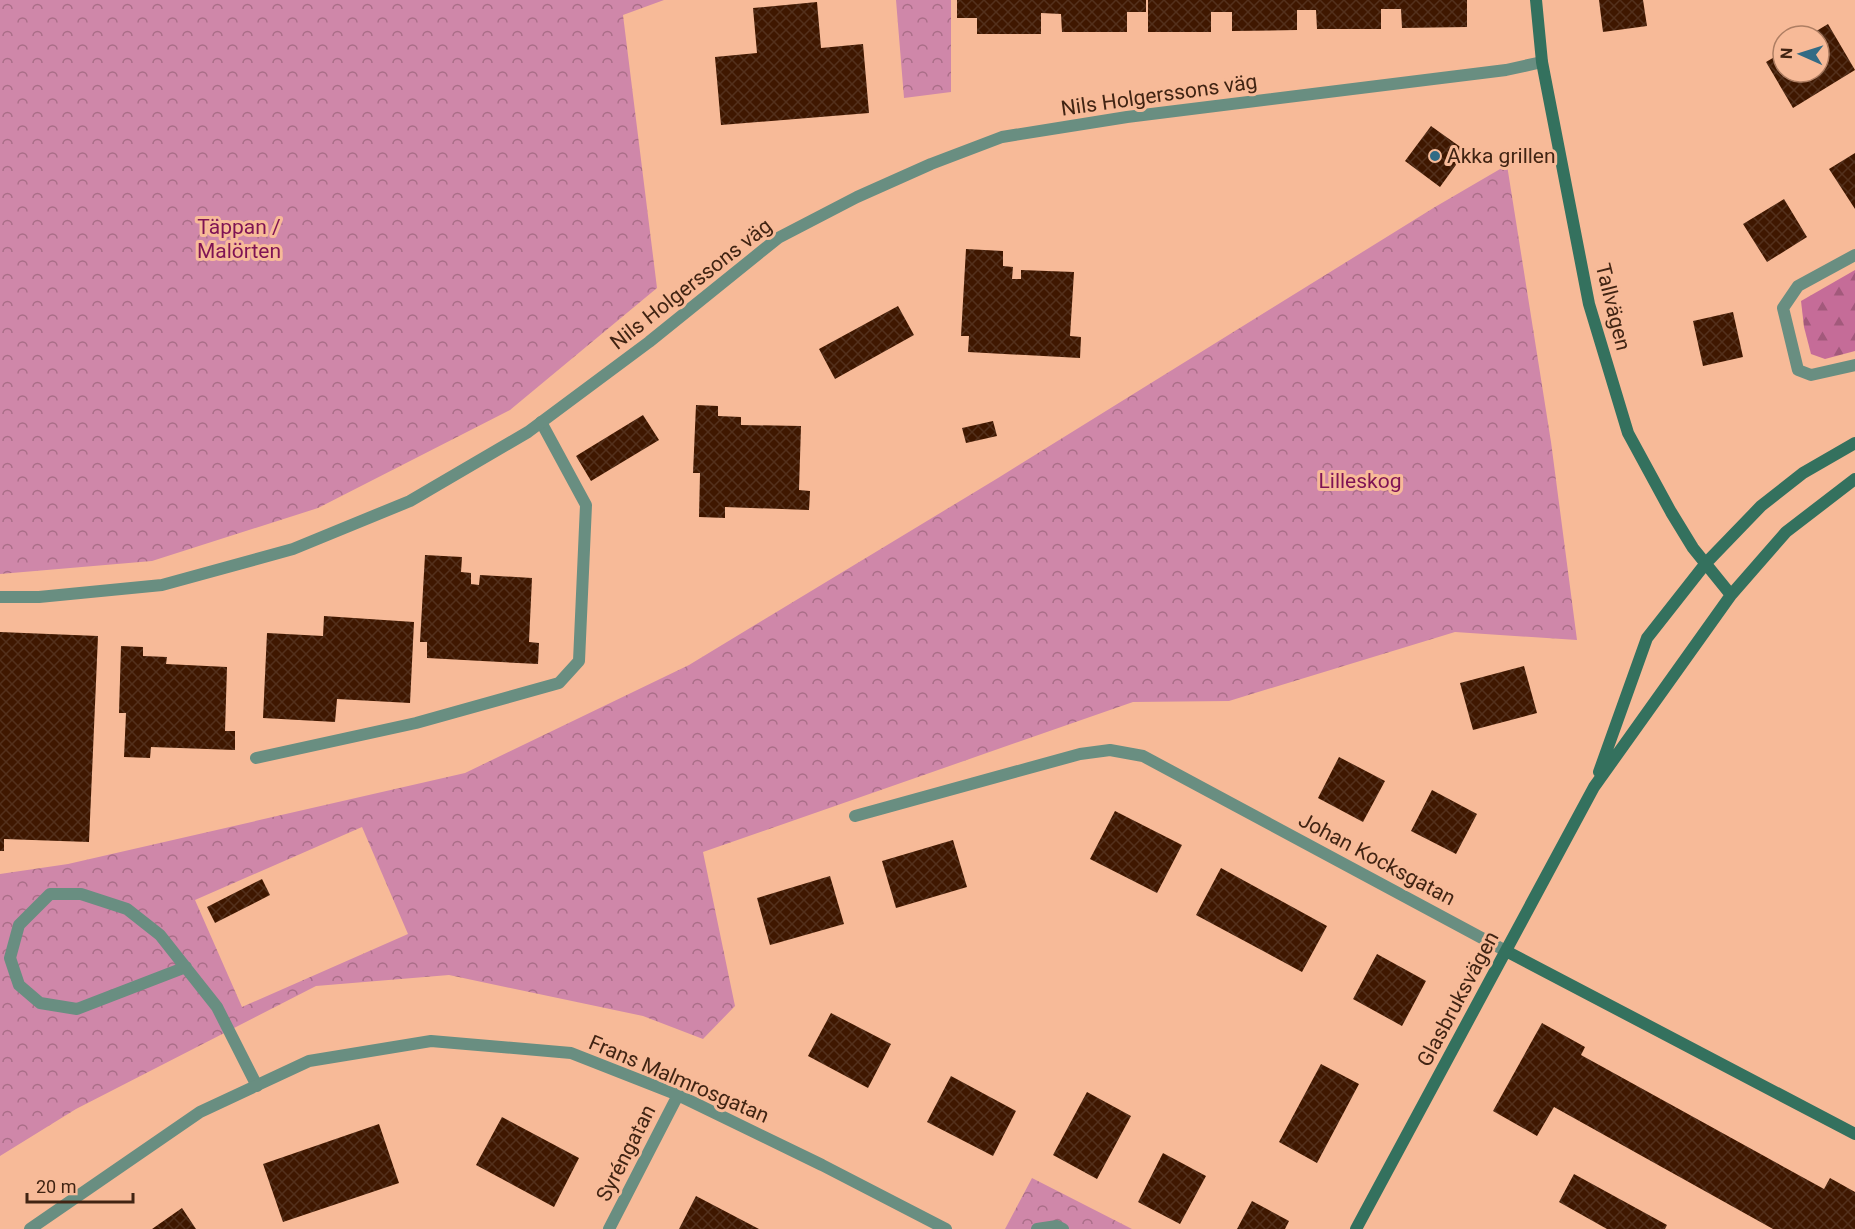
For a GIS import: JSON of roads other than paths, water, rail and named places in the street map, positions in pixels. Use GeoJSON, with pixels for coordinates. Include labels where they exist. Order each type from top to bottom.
{"type":"FeatureCollection","features":[{"type":"Feature","properties":{"kind":"main road","name":"Tallvägen"},"geometry":{"type":"LineString","coordinates":[[1536,0],[1542,62],[1589,304],[1628,434],[1693,548],[1731,595]]}},
{"type":"Feature","properties":{"kind":"main road","name":"Glasbruksvägen"},"geometry":{"type":"LineString","coordinates":[[1593,787],[1647,638],[1706,563],[1761,506],[1803,473],[1855,443]]}},
{"type":"Feature","properties":{"kind":"main road","name":"Glasbruksvägen"},"geometry":{"type":"LineString","coordinates":[[1356,1229],[1593,787],[1731,595],[1786,532],[1855,480]]}},
{"type":"Feature","properties":{"kind":"main road","name":"Johan Kocksgatan"},"geometry":{"type":"LineString","coordinates":[[1506,951],[1855,1134]]}},
{"type":"Feature","properties":{"kind":"street","name":"Nils Holgerssons väg"},"geometry":{"type":"LineString","coordinates":[[0,597],[39,597],[162,585],[293,549],[410,501],[528,432],[649,342],[778,238],[867,192],[1002,137],[1127,117],[1506,70],[1542,62]]}},
{"type":"Feature","properties":{"kind":"street"},"geometry":{"type":"LineString","coordinates":[[1855,255],[1798,286],[1783,308],[1798,370],[1812,375],[1855,364]]}},
{"type":"Feature","properties":{"kind":"street"},"geometry":{"type":"LineString","coordinates":[[256,758],[416,723],[559,683],[579,661],[586,505],[541,422]]}},
{"type":"Feature","properties":{"kind":"street","name":"Johan Kocksgatan"},"geometry":{"type":"LineString","coordinates":[[855,816],[1080,754],[1110,750],[1143,756],[1506,951]]}},
{"type":"Feature","properties":{"kind":"street"},"geometry":{"type":"LineString","coordinates":[[186,967],[77,1009],[40,1004],[19,985],[10,958],[19,925],[50,894],[81,894],[127,909],[160,934],[186,967],[217,1007],[257,1086]]}},
{"type":"Feature","properties":{"kind":"street","name":"Frans Malmrosgatan"},"geometry":{"type":"LineString","coordinates":[[30,1229],[201,1112],[309,1061],[431,1041],[571,1053],[678,1095],[946,1229]]}},
{"type":"Feature","properties":{"kind":"street","name":"Syréngatan"},"geometry":{"type":"LineString","coordinates":[[609,1229],[678,1095]]}},
{"type":"Feature","properties":{"kind":"street"},"geometry":{"type":"LineString","coordinates":[[1037,1229],[1057,1226],[1063,1229]]}},
{"type":"Feature","properties":{"kind":"place","name":"Akka grillen"},"geometry":{"type":"Point","coordinates":[1435,156]}},
{"type":"Feature","properties":{"kind":"park label","name":"Täppan / Malörten"},"geometry":{"type":"Point","coordinates":[239,239]}},
{"type":"Feature","properties":{"kind":"park label","name":"Lilleskog"},"geometry":{"type":"Point","coordinates":[1360,481]}}]}
